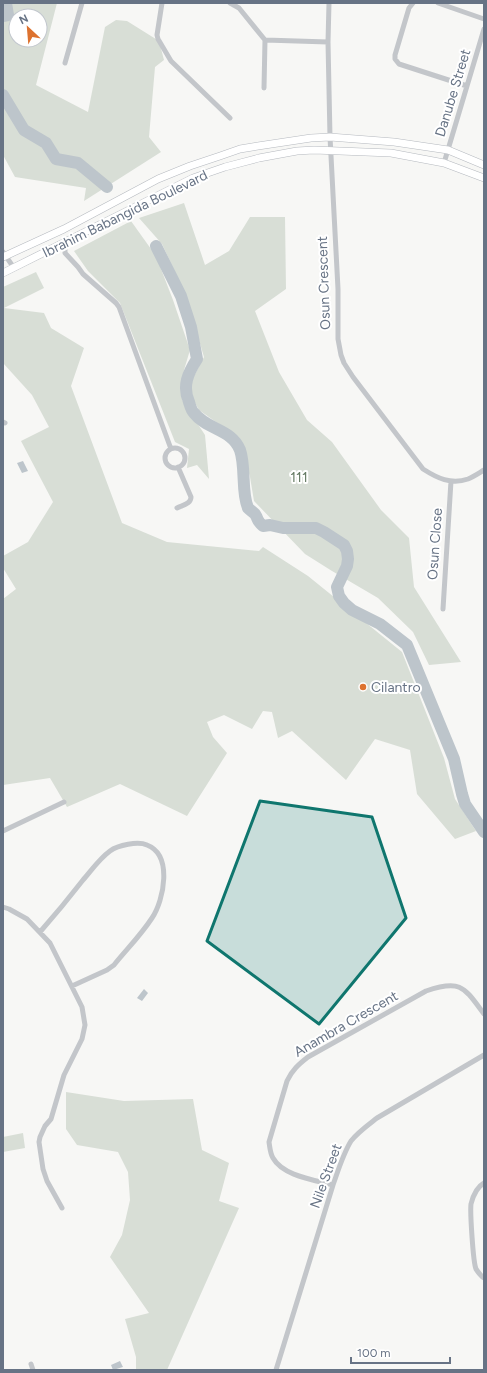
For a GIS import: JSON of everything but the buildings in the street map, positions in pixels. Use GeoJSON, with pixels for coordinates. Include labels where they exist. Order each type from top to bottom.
{"type":"FeatureCollection","features":[{"type":"Feature","properties":{"kind":"street"},"geometry":{"type":"LineString","coordinates":[[65,63],[82,3]]}},
{"type":"Feature","properties":{"kind":"street"},"geometry":{"type":"LineString","coordinates":[[162,3],[157,36],[158,39],[172,61],[230,118]]}},
{"type":"Feature","properties":{"kind":"street"},"geometry":{"type":"LineString","coordinates":[[230,3],[239,8],[265,40],[264,88]]}},
{"type":"Feature","properties":{"kind":"street","name":"Osun Crescent"},"geometry":{"type":"LineString","coordinates":[[329,3],[328,42],[330,137],[338,289],[338,339],[341,355],[353,377],[423,469],[436,477],[451,481],[468,479],[484,470]]}},
{"type":"Feature","properties":{"kind":"street"},"geometry":{"type":"LineString","coordinates":[[413,3],[409,8],[395,59],[399,64],[467,86]]}},
{"type":"Feature","properties":{"kind":"street"},"geometry":{"type":"LineString","coordinates":[[438,3],[484,19]]}},
{"type":"Feature","properties":{"kind":"street","name":"Danube Street"},"geometry":{"type":"LineString","coordinates":[[444,163],[484,29]]}},
{"type":"Feature","properties":{"kind":"street"},"geometry":{"type":"LineString","coordinates":[[265,40],[328,42]]}},
{"type":"Feature","properties":{"kind":"street","name":"Ibrahim Babangida Boulevard"},"geometry":{"type":"LineString","coordinates":[[4,255],[64,229],[158,179],[190,166],[240,149],[294,140],[330,137],[394,142],[448,150],[484,165]]}},
{"type":"Feature","properties":{"kind":"street","name":"Ibrahim Babangida Boulevard"},"geometry":{"type":"LineString","coordinates":[[3,273],[193,178],[225,166],[259,158],[297,151],[331,150],[391,153],[444,163],[484,178]]}},
{"type":"Feature","properties":{"kind":"street"},"geometry":{"type":"LineString","coordinates":[[65,242],[66,253],[83,274],[119,307],[171,449]]}},
{"type":"Feature","properties":{"kind":"street"},"geometry":{"type":"LineString","coordinates":[[4,255],[14,268]]}},
{"type":"Feature","properties":{"kind":"street"},"geometry":{"type":"LineString","coordinates":[[177,448],[184,454],[184,461],[178,467],[172,467],[166,463],[166,454],[171,449],[177,448]]}},
{"type":"Feature","properties":{"kind":"street"},"geometry":{"type":"LineString","coordinates":[[177,508],[189,503],[191,500],[178,467]]}},
{"type":"Feature","properties":{"kind":"street","name":"Osun Close"},"geometry":{"type":"LineString","coordinates":[[443,609],[451,481]]}},
{"type":"Feature","properties":{"kind":"street"},"geometry":{"type":"LineString","coordinates":[[3,831],[64,802]]}},
{"type":"Feature","properties":{"kind":"street"},"geometry":{"type":"LineString","coordinates":[[40,932],[98,862],[110,850],[128,844],[144,844],[153,847],[157,852],[163,864],[164,872],[162,894],[152,917],[114,965],[107,970],[72,986]]}},
{"type":"Feature","properties":{"kind":"street"},"geometry":{"type":"LineString","coordinates":[[3,907],[27,919],[50,943],[82,1007],[85,1026],[82,1039],[64,1075],[50,1119],[45,1126],[39,1142],[43,1169],[47,1181],[62,1208]]}},
{"type":"Feature","properties":{"kind":"street","name":"Anambra Crescent"},"geometry":{"type":"LineString","coordinates":[[333,1185],[291,1173],[280,1166],[273,1159],[270,1150],[269,1142],[287,1081],[291,1072],[296,1066],[308,1057],[426,991],[441,986],[456,986],[468,993],[484,1014]]}},
{"type":"Feature","properties":{"kind":"street","name":"Nile Street"},"geometry":{"type":"LineString","coordinates":[[276,1370],[333,1185],[351,1141],[377,1118],[484,1056]]}},
{"type":"Feature","properties":{"kind":"street"},"geometry":{"type":"LineString","coordinates":[[484,1183],[474,1195],[471,1206],[474,1259],[476,1268],[484,1278]]}},
{"type":"Feature","properties":{"kind":"highlighted area"},"geometry":{"type":"Polygon","coordinates":[[[260,801],[372,817],[406,918],[319,1024],[207,941],[260,801]]]}},
{"type":"Feature","properties":{"kind":"green space"},"geometry":{"type":"Polygon","coordinates":[[[3,3],[57,3],[48,38],[48,8],[8,8],[8,48],[45,48],[36,85],[88,112],[105,27],[116,20],[127,21],[159,41],[164,60],[155,67],[149,137],[161,152],[84,201],[86,188],[15,177],[3,155],[3,3]]]}},
{"type":"Feature","properties":{"kind":"green space","name":"111"},"geometry":{"type":"Polygon","coordinates":[[[184,203],[205,265],[229,251],[250,217],[285,217],[286,289],[255,311],[279,372],[307,420],[332,442],[381,510],[409,538],[414,587],[461,662],[429,665],[413,632],[378,598],[305,554],[254,501],[250,477],[240,439],[199,410],[190,394],[192,380],[204,357],[185,293],[162,244],[139,218],[184,203]]]}},
{"type":"Feature","properties":{"kind":"green space"},"geometry":{"type":"Polygon","coordinates":[[[131,221],[156,256],[190,350],[184,370],[182,400],[205,435],[209,479],[197,465],[187,468],[189,449],[175,442],[120,303],[88,271],[74,251],[131,221]]]}},
{"type":"Feature","properties":{"kind":"green space"},"geometry":{"type":"Polygon","coordinates":[[[36,272],[44,288],[4,308],[44,313],[51,328],[84,348],[71,386],[122,523],[167,542],[259,551],[263,547],[308,576],[402,652],[444,758],[455,799],[476,831],[455,839],[417,794],[410,750],[375,739],[346,780],[292,731],[278,738],[272,712],[263,711],[252,729],[224,715],[207,722],[213,737],[227,753],[187,816],[120,784],[67,807],[50,778],[3,785],[3,599],[16,589],[3,568],[3,556],[28,542],[53,502],[21,441],[49,427],[32,395],[3,363],[3,287],[36,272]]]}},
{"type":"Feature","properties":{"kind":"green space"},"geometry":{"type":"Polygon","coordinates":[[[66,1092],[124,1101],[193,1099],[202,1150],[229,1163],[219,1201],[239,1208],[167,1370],[136,1370],[136,1357],[125,1319],[149,1313],[110,1257],[122,1235],[130,1200],[128,1172],[118,1152],[77,1145],[66,1129],[66,1092]]]}},
{"type":"Feature","properties":{"kind":"green space"},"geometry":{"type":"Polygon","coordinates":[[[23,1133],[25,1148],[3,1152],[3,1137],[23,1133]]]}},
{"type":"Feature","properties":{"kind":"shaded area"},"geometry":{"type":"Polygon","coordinates":[[[23,461],[28,471],[22,473],[17,463],[23,461]]]}},
{"type":"Feature","properties":{"kind":"shaded area"},"geometry":{"type":"Polygon","coordinates":[[[144,989],[148,993],[142,1001],[137,998],[144,989]]]}},
{"type":"Feature","properties":{"kind":"shaded area"},"geometry":{"type":"Polygon","coordinates":[[[120,1361],[123,1367],[113,1370],[111,1365],[120,1361]]]}},
{"type":"Feature","properties":{"kind":"waterway"},"geometry":{"type":"LineString","coordinates":[[3,16],[8,15],[6,3]]}},
{"type":"Feature","properties":{"kind":"waterway"},"geometry":{"type":"LineString","coordinates":[[3,95],[24,130],[46,143],[56,159],[78,163],[107,187]]}},
{"type":"Feature","properties":{"kind":"waterway"},"geometry":{"type":"LineString","coordinates":[[156,246],[181,296],[191,327],[197,359],[187,380],[186,390],[192,410],[199,419],[225,434],[236,443],[242,457],[246,502],[248,508],[255,514],[258,521],[263,526],[270,525],[283,528],[316,528],[344,545],[347,551],[348,559],[347,566],[337,587],[339,596],[352,610],[380,624],[407,645],[454,759],[465,804],[484,832]]}},
{"type":"Feature","properties":{"kind":"place","name":"Cilantro"},"geometry":{"type":"Point","coordinates":[363,687]}}]}
